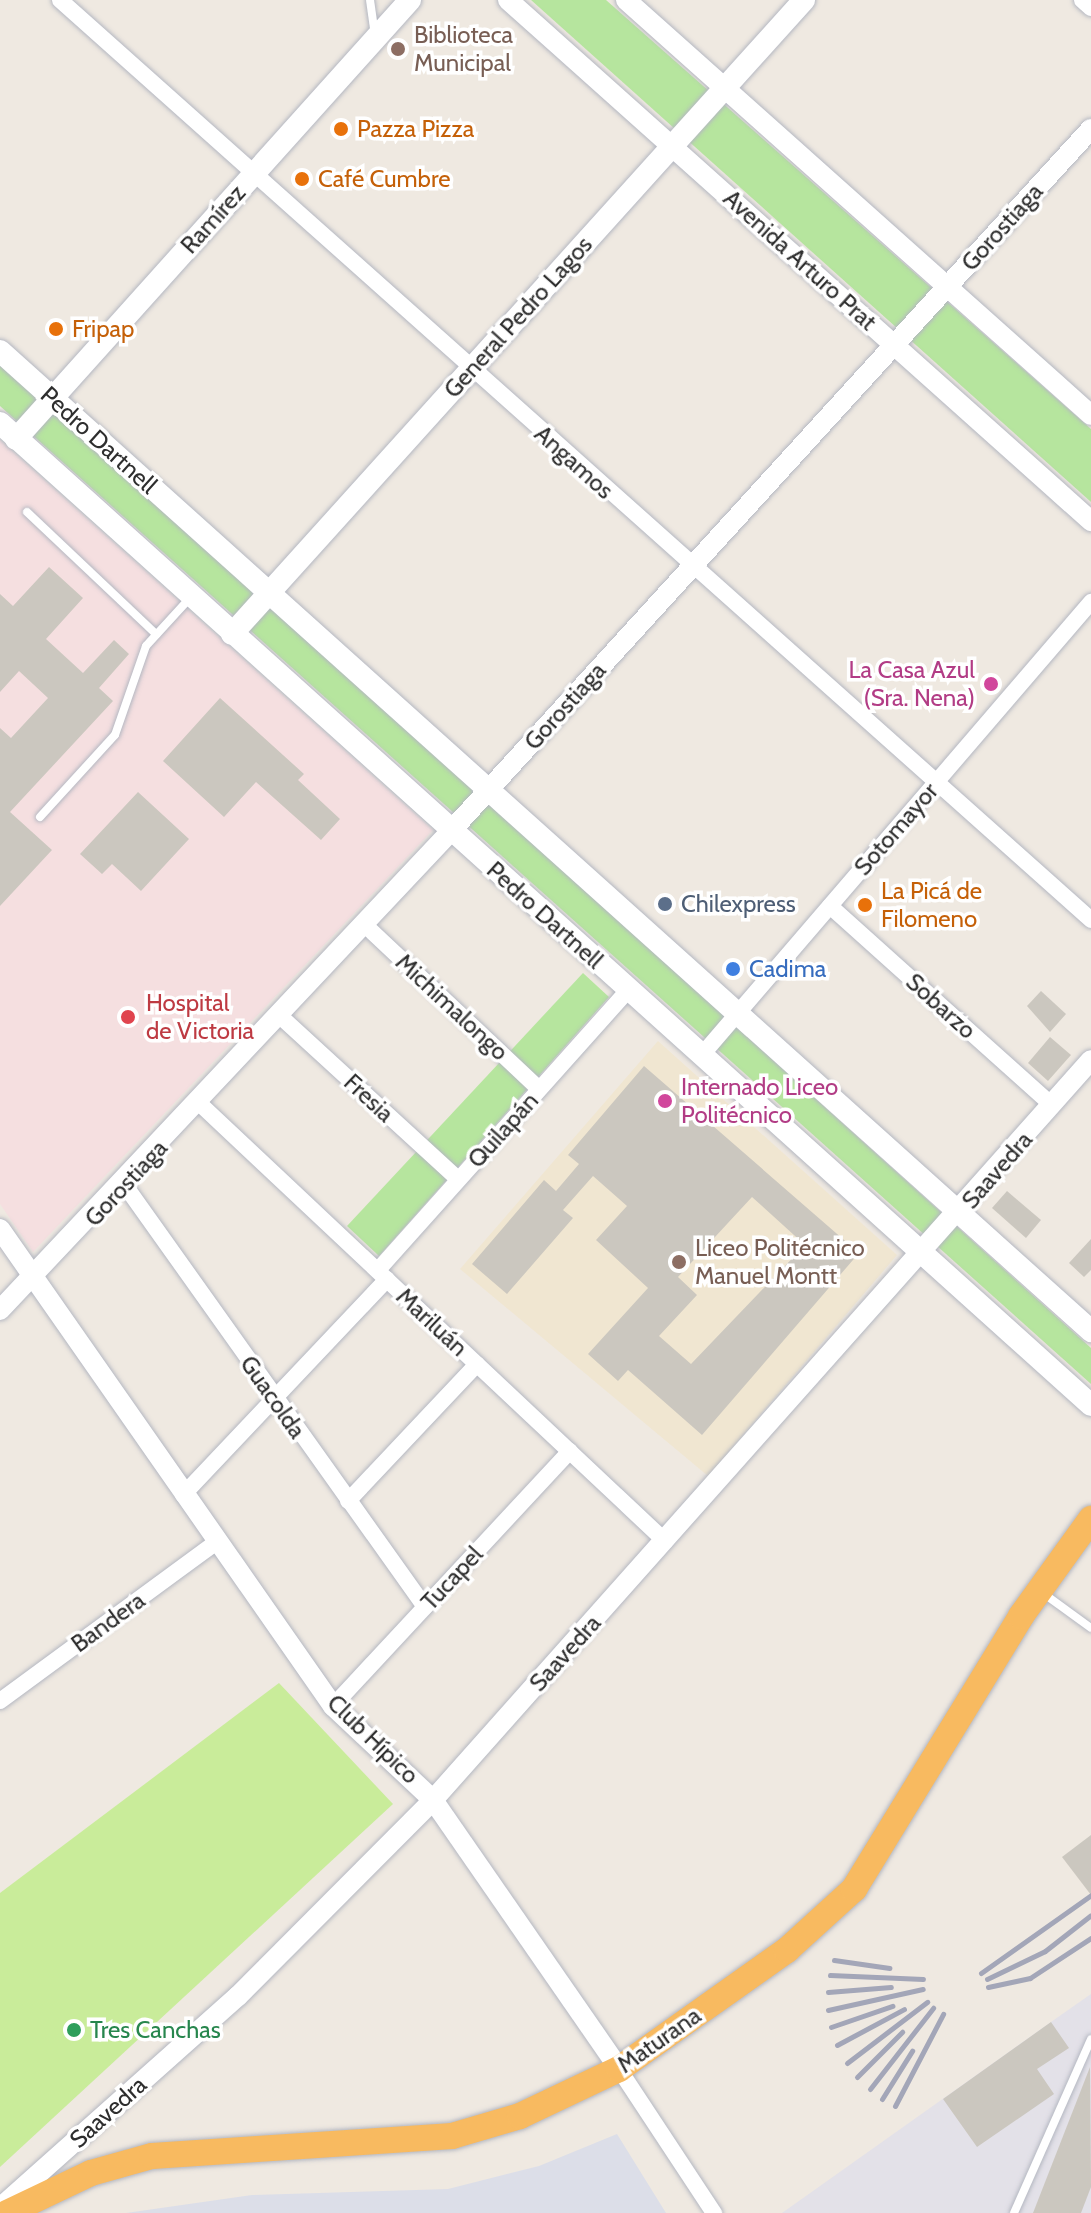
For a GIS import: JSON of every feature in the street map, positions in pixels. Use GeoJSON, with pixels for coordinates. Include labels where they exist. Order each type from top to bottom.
{"type":"FeatureCollection","features":[{"type":"Feature","properties":{"kind":"highway","name":"Maturana"},"geometry":{"type":"LineString","coordinates":[[7,2213],[91,2173],[152,2156],[452,2136],[520,2116],[619,2069],[787,1950],[854,1889],[1039,1589],[1091,1519]]}},
{"type":"Feature","properties":{"kind":"main road","name":"Ramírez"},"geometry":{"type":"LineString","coordinates":[[8,431],[53,398],[410,0]]}},
{"type":"Feature","properties":{"kind":"main road","name":"General Pedro Lagos"},"geometry":{"type":"LineString","coordinates":[[232,634],[804,0]]}},
{"type":"Feature","properties":{"kind":"main road","name":"Pedro Dartnell"},"geometry":{"type":"LineString","coordinates":[[0,351],[958,1215],[1091,1331]]}},
{"type":"Feature","properties":{"kind":"main road","name":"Pedro Dartnell"},"geometry":{"type":"LineString","coordinates":[[8,431],[190,598],[1091,1405]]}},
{"type":"Feature","properties":{"kind":"street","name":"Angamos"},"geometry":{"type":"LineString","coordinates":[[60,0],[252,176],[1091,920]]}},
{"type":"Feature","properties":{"kind":"street","name":"Avenida Arturo Prat"},"geometry":{"type":"LineString","coordinates":[[508,0],[1091,521]]}},
{"type":"Feature","properties":{"kind":"street"},"geometry":{"type":"LineString","coordinates":[[626,0],[1091,415]]}},
{"type":"Feature","properties":{"kind":"street"},"geometry":{"type":"LineString","coordinates":[[1082,0],[1091,8]]}},
{"type":"Feature","properties":{"kind":"street","name":"Gorostiaga"},"geometry":{"type":"LineString","coordinates":[[0,1310],[36,1280],[365,925],[1091,130]]}},
{"type":"Feature","properties":{"kind":"street","name":"Sotomayor"},"geometry":{"type":"LineString","coordinates":[[701,1056],[1091,602]]}},
{"type":"Feature","properties":{"kind":"street","name":"Sobarzo"},"geometry":{"type":"LineString","coordinates":[[830,906],[1052,1105]]}},
{"type":"Feature","properties":{"kind":"street","name":"Michimalongo"},"geometry":{"type":"LineString","coordinates":[[365,925],[539,1089]]}},
{"type":"Feature","properties":{"kind":"street","name":"Quilapán"},"geometry":{"type":"LineString","coordinates":[[183,1495],[275,1400],[382,1275],[458,1179],[628,990]]}},
{"type":"Feature","properties":{"kind":"street","name":"Fresia"},"geometry":{"type":"LineString","coordinates":[[280,1016],[458,1179]]}},
{"type":"Feature","properties":{"kind":"street","name":"Saavedra"},"geometry":{"type":"LineString","coordinates":[[0,2208],[238,1996],[433,1800],[958,1215],[1091,1060]]}},
{"type":"Feature","properties":{"kind":"street","name":"Mariluán"},"geometry":{"type":"LineString","coordinates":[[199,1103],[665,1541]]}},
{"type":"Feature","properties":{"kind":"street","name":"Guacolda"},"geometry":{"type":"LineString","coordinates":[[124,1184],[425,1607]]}},
{"type":"Feature","properties":{"kind":"street","name":"Club Hípico"},"geometry":{"type":"LineString","coordinates":[[0,1229],[215,1543],[333,1706],[433,1800],[619,2069],[714,2213]]}},
{"type":"Feature","properties":{"kind":"street"},"geometry":{"type":"LineString","coordinates":[[348,1501],[477,1364]]}},
{"type":"Feature","properties":{"kind":"street","name":"Tucapel"},"geometry":{"type":"LineString","coordinates":[[333,1706],[570,1451]]}},
{"type":"Feature","properties":{"kind":"street","name":"Bandera"},"geometry":{"type":"LineString","coordinates":[[0,1701],[215,1543]]}},
{"type":"Feature","properties":{"kind":"lane"},"geometry":{"type":"LineString","coordinates":[[370,0],[375,39]]}},
{"type":"Feature","properties":{"kind":"lane"},"geometry":{"type":"LineString","coordinates":[[27,512],[156,634]]}},
{"type":"Feature","properties":{"kind":"lane"},"geometry":{"type":"LineString","coordinates":[[40,817],[115,735],[156,634],[190,598]]}},
{"type":"Feature","properties":{"kind":"lane"},"geometry":{"type":"LineString","coordinates":[[1039,1589],[1091,1628]]}},
{"type":"Feature","properties":{"kind":"lane"},"geometry":{"type":"LineString","coordinates":[[1014,2213],[1091,2039]]}},
{"type":"Feature","properties":{"kind":"shaded area","name":"Hospital de Victoria"},"geometry":{"type":"Polygon","coordinates":[[[0,440],[433,830],[33,1252],[0,1204],[0,440]]]}},
{"type":"Feature","properties":{"kind":"shaded area","name":"Liceo Politécnico Manuel Montt"},"geometry":{"type":"Polygon","coordinates":[[[658,1041],[897,1255],[708,1476],[460,1269],[658,1041]]]}},
{"type":"Feature","properties":{"kind":"shaded area"},"geometry":{"type":"Polygon","coordinates":[[[1091,1994],[1091,2213],[782,2213],[1051,2022],[1091,1994]]]}},
{"type":"Feature","properties":{"kind":"shaded area"},"geometry":{"type":"Polygon","coordinates":[[[617,2134],[666,2213],[126,2213],[252,2195],[448,2189],[539,2166],[617,2134]]]}},
{"type":"Feature","properties":{"kind":"green space"},"geometry":{"type":"Polygon","coordinates":[[[531,0],[606,0],[1091,429],[1091,502],[531,0]]]}},
{"type":"Feature","properties":{"kind":"green space"},"geometry":{"type":"Polygon","coordinates":[[[0,361],[1091,1348],[1091,1384],[0,406],[0,361]]]}},
{"type":"Feature","properties":{"kind":"green space"},"geometry":{"type":"Polygon","coordinates":[[[583,973],[609,997],[379,1256],[347,1226],[583,973]]]}},
{"type":"Feature","properties":{"kind":"green space","name":"Tres Canchas"},"geometry":{"type":"Polygon","coordinates":[[[279,1683],[393,1804],[0,2167],[0,1893],[279,1683]]]}},
{"type":"Feature","properties":{"kind":"building"},"geometry":{"type":"Polygon","coordinates":[[[49,567],[83,598],[46,639],[83,673],[114,640],[129,654],[99,688],[113,701],[10,812],[52,850],[0,906],[0,728],[11,738],[48,698],[19,671],[0,692],[0,594],[13,606],[49,567]]]}},
{"type":"Feature","properties":{"kind":"building"},"geometry":{"type":"Polygon","coordinates":[[[220,698],[304,774],[298,780],[340,819],[321,840],[256,782],[224,817],[163,761],[220,698]]]}},
{"type":"Feature","properties":{"kind":"building"},"geometry":{"type":"Polygon","coordinates":[[[138,792],[189,839],[141,891],[112,864],[102,874],[80,854],[138,792]]]}},
{"type":"Feature","properties":{"kind":"building"},"geometry":{"type":"Polygon","coordinates":[[[1041,991],[1066,1014],[1050,1032],[1027,1006],[1041,991]]]}},
{"type":"Feature","properties":{"kind":"building"},"geometry":{"type":"Polygon","coordinates":[[[1050,1037],[1071,1055],[1048,1081],[1028,1063],[1050,1037]]]}},
{"type":"Feature","properties":{"kind":"building"},"geometry":{"type":"Polygon","coordinates":[[[644,1066],[859,1253],[702,1435],[628,1370],[618,1381],[588,1354],[648,1288],[596,1240],[627,1206],[593,1176],[563,1210],[573,1218],[507,1294],[472,1264],[544,1180],[556,1191],[579,1164],[568,1155],[644,1066]],[[752,1197],[678,1277],[697,1295],[659,1336],[691,1364],[805,1245],[752,1197]]]}},
{"type":"Feature","properties":{"kind":"building"},"geometry":{"type":"Polygon","coordinates":[[[1007,1191],[1041,1220],[1026,1238],[992,1208],[1007,1191]]]}},
{"type":"Feature","properties":{"kind":"building"},"geometry":{"type":"Polygon","coordinates":[[[1091,1239],[1091,1270],[1084,1277],[1069,1263],[1091,1239]]]}},
{"type":"Feature","properties":{"kind":"building"},"geometry":{"type":"Polygon","coordinates":[[[1091,1835],[1091,1895],[1062,1857],[1091,1835]]]}},
{"type":"Feature","properties":{"kind":"building"},"geometry":{"type":"Polygon","coordinates":[[[1051,2022],[1069,2048],[1037,2069],[1054,2094],[977,2147],[943,2099],[1051,2022]]]}},
{"type":"Feature","properties":{"kind":"building"},"geometry":{"type":"Polygon","coordinates":[[[1090,2067],[1091,2187],[1081,2213],[1033,2213],[1090,2067]]]}},
{"type":"Feature","properties":{"kind":"railway"},"geometry":{"type":"LineString","coordinates":[[981,1973],[1091,1895]]}},
{"type":"Feature","properties":{"kind":"railway"},"geometry":{"type":"LineString","coordinates":[[987,1979],[1045,1951],[1091,1915]]}},
{"type":"Feature","properties":{"kind":"railway"},"geometry":{"type":"LineString","coordinates":[[988,1987],[1030,1978],[1091,1938]]}},
{"type":"Feature","properties":{"kind":"railway"},"geometry":{"type":"LineString","coordinates":[[834,1960],[889,1968]]}},
{"type":"Feature","properties":{"kind":"railway"},"geometry":{"type":"LineString","coordinates":[[830,1975],[923,1979]]}},
{"type":"Feature","properties":{"kind":"railway"},"geometry":{"type":"LineString","coordinates":[[828,1992],[891,1987]]}},
{"type":"Feature","properties":{"kind":"railway"},"geometry":{"type":"LineString","coordinates":[[828,2010],[923,1989]]}},
{"type":"Feature","properties":{"kind":"railway"},"geometry":{"type":"LineString","coordinates":[[847,2063],[927,2002]]}},
{"type":"Feature","properties":{"kind":"railway"},"geometry":{"type":"LineString","coordinates":[[831,2027],[892,2006]]}},
{"type":"Feature","properties":{"kind":"railway"},"geometry":{"type":"LineString","coordinates":[[870,2089],[933,2008]]}},
{"type":"Feature","properties":{"kind":"railway"},"geometry":{"type":"LineString","coordinates":[[837,2045],[904,2009]]}},
{"type":"Feature","properties":{"kind":"railway"},"geometry":{"type":"LineString","coordinates":[[895,2106],[943,2014]]}},
{"type":"Feature","properties":{"kind":"railway"},"geometry":{"type":"LineString","coordinates":[[857,2077],[902,2032]]}},
{"type":"Feature","properties":{"kind":"railway"},"geometry":{"type":"LineString","coordinates":[[882,2099],[912,2051]]}},
{"type":"Feature","properties":{"kind":"place","name":"Biblioteca Municipal"},"geometry":{"type":"Point","coordinates":[398,49]}},
{"type":"Feature","properties":{"kind":"place","name":"Pazza Pizza"},"geometry":{"type":"Point","coordinates":[341,129]}},
{"type":"Feature","properties":{"kind":"place","name":"Café Cumbre"},"geometry":{"type":"Point","coordinates":[302,179]}},
{"type":"Feature","properties":{"kind":"place","name":"Fripap"},"geometry":{"type":"Point","coordinates":[56,329]}},
{"type":"Feature","properties":{"kind":"place","name":"La Casa Azul (Sra. Nena)"},"geometry":{"type":"Point","coordinates":[991,684]}},
{"type":"Feature","properties":{"kind":"place","name":"Chilexpress"},"geometry":{"type":"Point","coordinates":[665,904]}},
{"type":"Feature","properties":{"kind":"place","name":"La Picá de Filomeno"},"geometry":{"type":"Point","coordinates":[865,905]}},
{"type":"Feature","properties":{"kind":"place","name":"Cadima"},"geometry":{"type":"Point","coordinates":[733,969]}},
{"type":"Feature","properties":{"kind":"place","name":"Hospital de Victoria"},"geometry":{"type":"Point","coordinates":[128,1017]}},
{"type":"Feature","properties":{"kind":"place","name":"Internado Liceo Politécnico"},"geometry":{"type":"Point","coordinates":[665,1101]}},
{"type":"Feature","properties":{"kind":"place","name":"Liceo Politécnico Manuel Montt"},"geometry":{"type":"Point","coordinates":[679,1262]}},
{"type":"Feature","properties":{"kind":"place","name":"Tres Canchas"},"geometry":{"type":"Point","coordinates":[74,2030]}}]}
